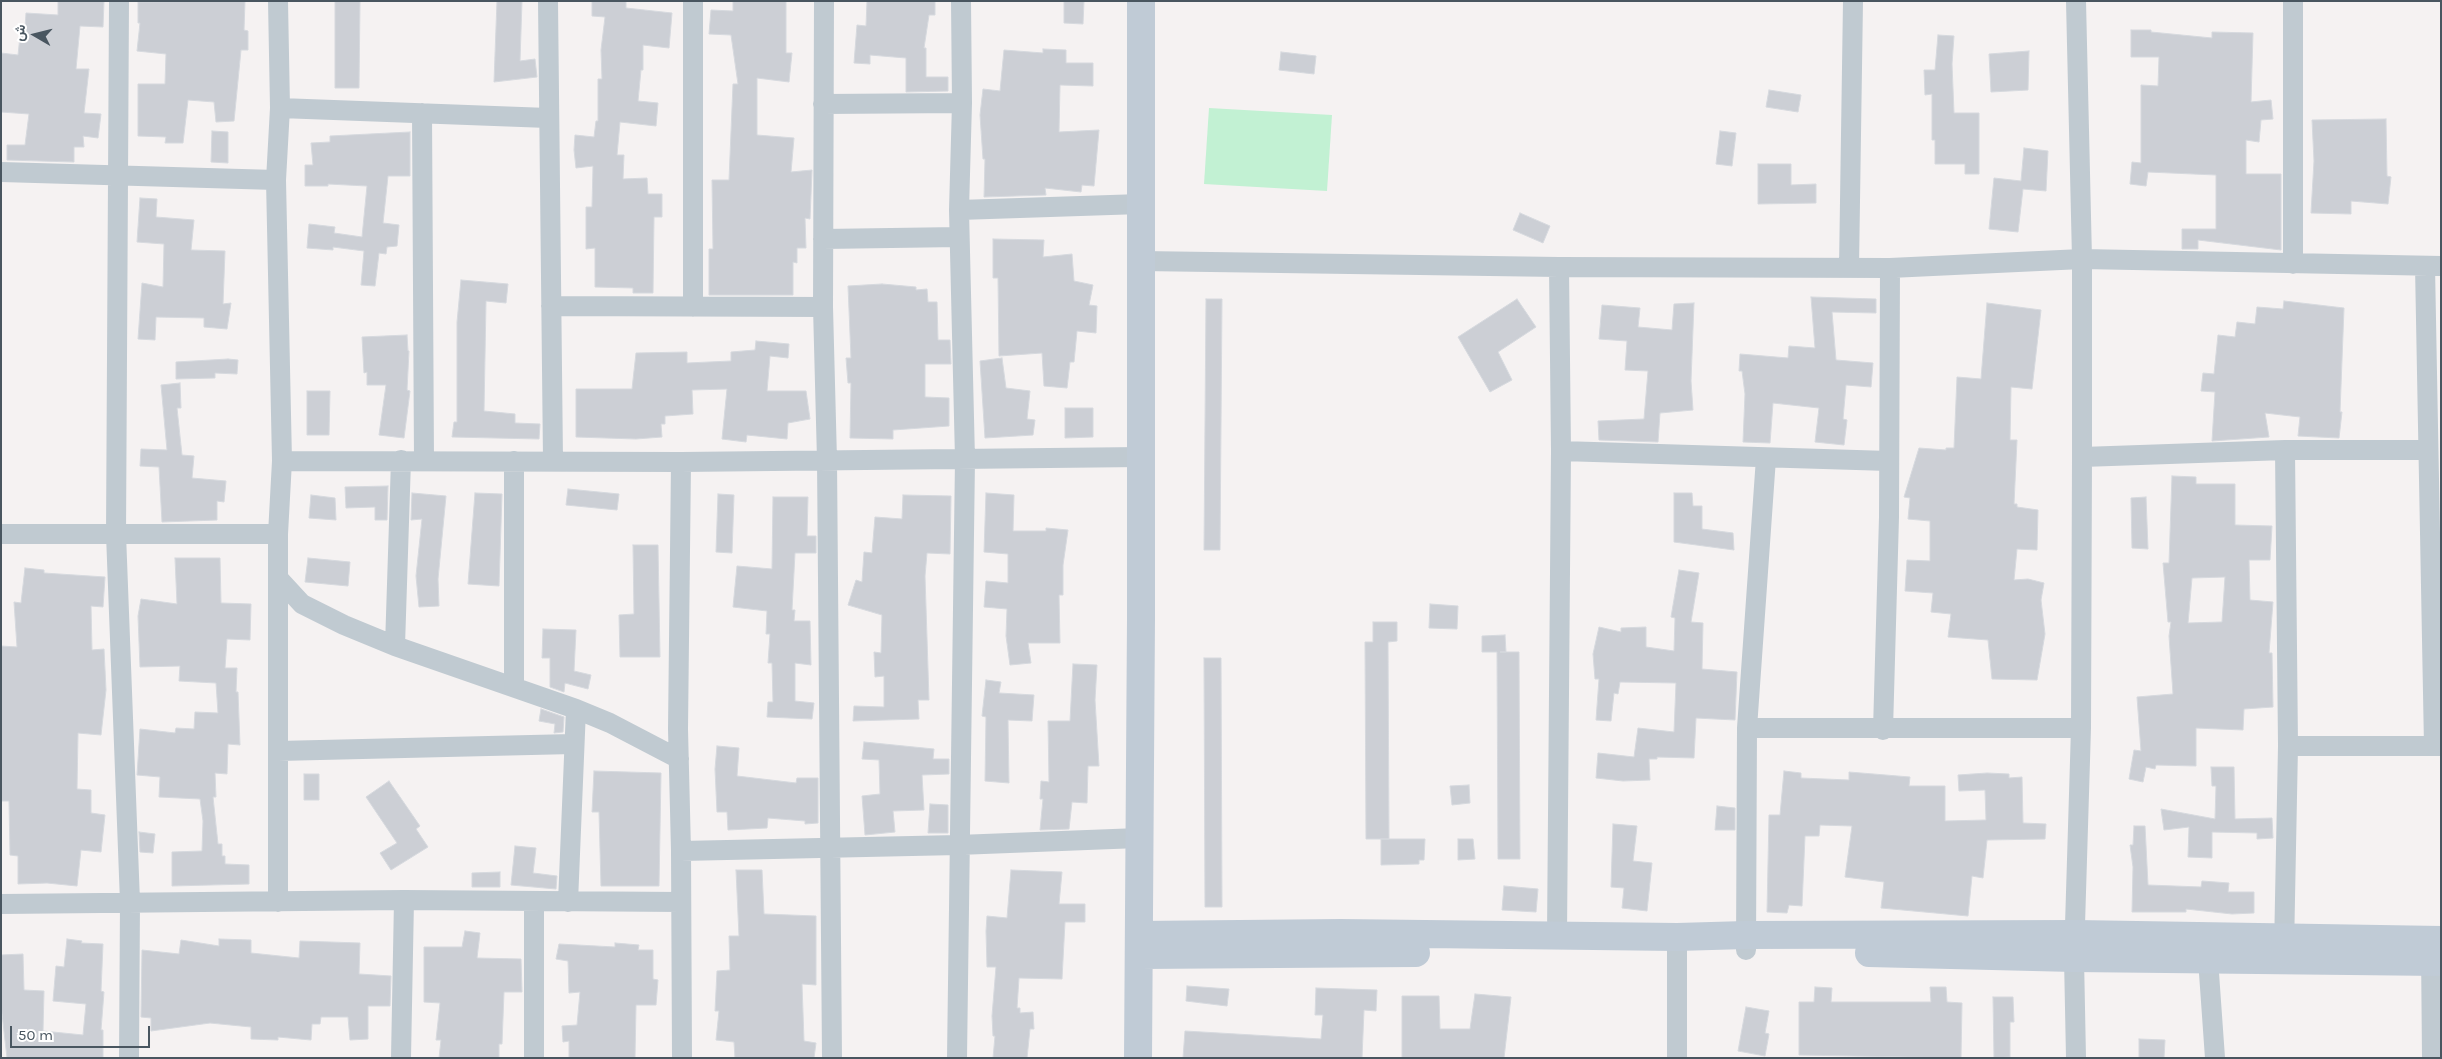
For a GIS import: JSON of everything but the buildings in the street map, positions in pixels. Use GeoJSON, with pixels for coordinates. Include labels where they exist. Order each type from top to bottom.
{"type":"FeatureCollection","features":[{"type":"Feature","properties":{"kind":"street"},"geometry":{"type":"LineString","coordinates":[[119,1],[116,534],[130,902],[130,1058]]}},
{"type":"Feature","properties":{"kind":"street"},"geometry":{"type":"LineString","coordinates":[[278,1],[280,108],[276,180],[282,461],[278,534],[278,902]]}},
{"type":"Feature","properties":{"kind":"street"},"geometry":{"type":"LineString","coordinates":[[548,1],[553,460]]}},
{"type":"Feature","properties":{"kind":"street"},"geometry":{"type":"LineString","coordinates":[[692,1],[693,307]]}},
{"type":"Feature","properties":{"kind":"street"},"geometry":{"type":"LineString","coordinates":[[824,1],[823,307],[832,848],[832,1058]]}},
{"type":"Feature","properties":{"kind":"street"},"geometry":{"type":"LineString","coordinates":[[957,1058],[958,845],[965,459],[958,210],[962,103],[961,1]]}},
{"type":"Feature","properties":{"kind":"street"},"geometry":{"type":"LineString","coordinates":[[1138,1058],[1140,945],[1141,1]]}},
{"type":"Feature","properties":{"kind":"street"},"geometry":{"type":"LineString","coordinates":[[1849,268],[1853,1]]}},
{"type":"Feature","properties":{"kind":"street"},"geometry":{"type":"LineString","coordinates":[[2076,1],[2082,259],[2081,728],[2075,946],[2076,1058]]}},
{"type":"Feature","properties":{"kind":"street"},"geometry":{"type":"LineString","coordinates":[[2293,1],[2293,264]]}},
{"type":"Feature","properties":{"kind":"street"},"geometry":{"type":"LineString","coordinates":[[823,104],[962,103]]}},
{"type":"Feature","properties":{"kind":"street"},"geometry":{"type":"LineString","coordinates":[[280,108],[548,118]]}},
{"type":"Feature","properties":{"kind":"street"},"geometry":{"type":"LineString","coordinates":[[422,113],[424,460]]}},
{"type":"Feature","properties":{"kind":"street"},"geometry":{"type":"LineString","coordinates":[[1,172],[276,180]]}},
{"type":"Feature","properties":{"kind":"street"},"geometry":{"type":"LineString","coordinates":[[958,210],[1141,204]]}},
{"type":"Feature","properties":{"kind":"street"},"geometry":{"type":"LineString","coordinates":[[823,239],[959,237]]}},
{"type":"Feature","properties":{"kind":"street"},"geometry":{"type":"LineString","coordinates":[[1141,261],[1559,267],[1890,268],[2082,259],[2433,266],[2427,450],[2437,746],[2288,746]]}},
{"type":"Feature","properties":{"kind":"street"},"geometry":{"type":"LineString","coordinates":[[1557,935],[1561,451],[1559,267]]}},
{"type":"Feature","properties":{"kind":"street"},"geometry":{"type":"LineString","coordinates":[[1883,730],[1889,518],[1890,268]]}},
{"type":"Feature","properties":{"kind":"street"},"geometry":{"type":"LineString","coordinates":[[551,306],[823,307]]}},
{"type":"Feature","properties":{"kind":"street"},"geometry":{"type":"LineString","coordinates":[[2082,457],[2285,450],[2427,450]]}},
{"type":"Feature","properties":{"kind":"street"},"geometry":{"type":"LineString","coordinates":[[2284,948],[2288,746],[2285,450]]}},
{"type":"Feature","properties":{"kind":"street"},"geometry":{"type":"LineString","coordinates":[[1561,451],[1889,461]]}},
{"type":"Feature","properties":{"kind":"street"},"geometry":{"type":"LineString","coordinates":[[282,461],[553,460],[681,462],[1141,457]]}},
{"type":"Feature","properties":{"kind":"street"},"geometry":{"type":"LineString","coordinates":[[1746,942],[1747,728],[1766,458]]}},
{"type":"Feature","properties":{"kind":"street"},"geometry":{"type":"LineString","coordinates":[[394,646],[401,460]]}},
{"type":"Feature","properties":{"kind":"street"},"geometry":{"type":"LineString","coordinates":[[514,461],[514,687]]}},
{"type":"Feature","properties":{"kind":"street"},"geometry":{"type":"LineString","coordinates":[[681,462],[679,759],[682,851],[682,1058]]}},
{"type":"Feature","properties":{"kind":"street"},"geometry":{"type":"LineString","coordinates":[[1,534],[278,534]]}},
{"type":"Feature","properties":{"kind":"street"},"geometry":{"type":"LineString","coordinates":[[278,578],[302,604],[344,625],[394,646],[576,709],[610,723],[679,759]]}},
{"type":"Feature","properties":{"kind":"street"},"geometry":{"type":"LineString","coordinates":[[568,902],[573,744],[576,709]]}},
{"type":"Feature","properties":{"kind":"street"},"geometry":{"type":"LineString","coordinates":[[1747,728],[1883,730],[2081,728]]}},
{"type":"Feature","properties":{"kind":"street"},"geometry":{"type":"LineString","coordinates":[[278,751],[573,744]]}},
{"type":"Feature","properties":{"kind":"street"},"geometry":{"type":"LineString","coordinates":[[682,851],[958,845],[1139,838]]}},
{"type":"Feature","properties":{"kind":"street"},"geometry":{"type":"LineString","coordinates":[[1,904],[404,900],[681,902]]}},
{"type":"Feature","properties":{"kind":"street"},"geometry":{"type":"LineString","coordinates":[[401,1058],[404,900]]}},
{"type":"Feature","properties":{"kind":"street"},"geometry":{"type":"LineString","coordinates":[[534,901],[534,1058]]}},
{"type":"Feature","properties":{"kind":"street"},"geometry":{"type":"LineString","coordinates":[[1140,945],[1342,933],[1557,935],[1677,944]]}},
{"type":"Feature","properties":{"kind":"street"},"geometry":{"type":"LineString","coordinates":[[1140,945],[1677,944],[1746,942],[2436,951],[2432,1058]]}},
{"type":"Feature","properties":{"kind":"street"},"geometry":{"type":"LineString","coordinates":[[1677,944],[1677,1058]]}},
{"type":"Feature","properties":{"kind":"street"},"geometry":{"type":"LineString","coordinates":[[2075,946],[2208,959],[2284,948]]}},
{"type":"Feature","properties":{"kind":"street"},"geometry":{"type":"LineString","coordinates":[[2208,959],[2215,1058]]}},
{"type":"Feature","properties":{"kind":"green space"},"geometry":{"type":"Polygon","coordinates":[[[1209,108],[1332,115],[1327,191],[1204,184],[1209,108]]]}}]}
